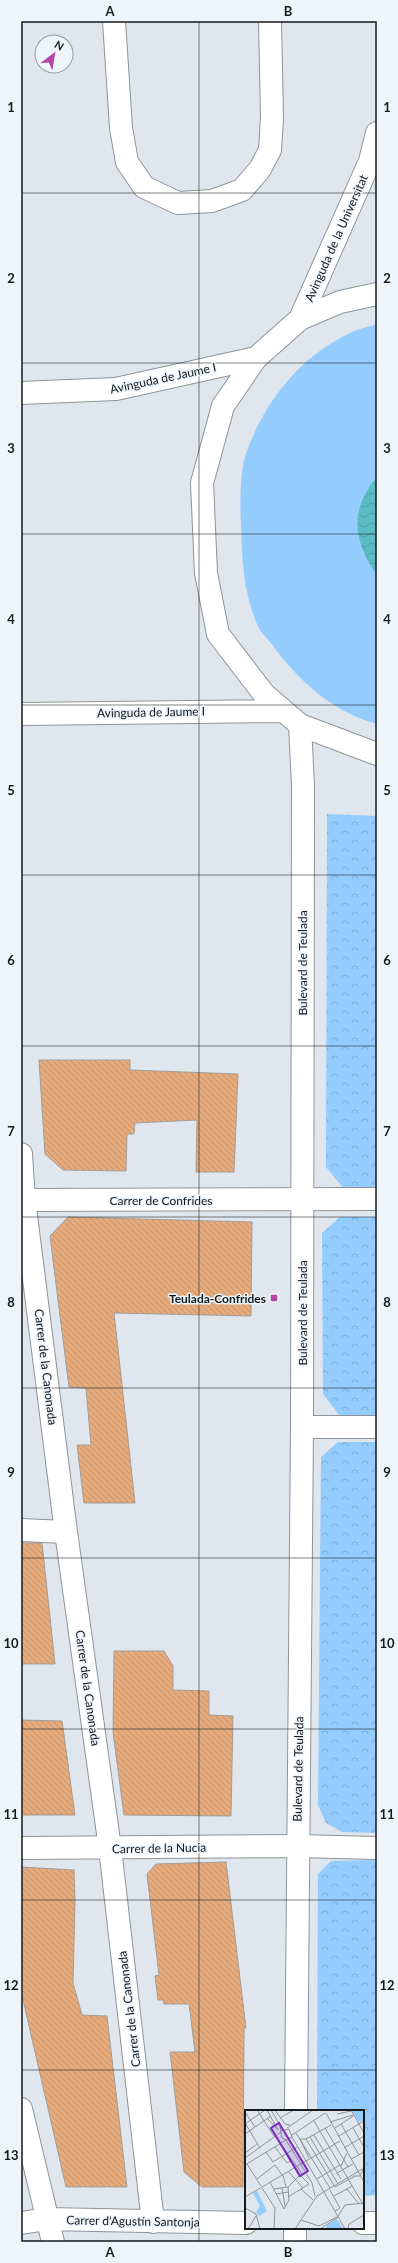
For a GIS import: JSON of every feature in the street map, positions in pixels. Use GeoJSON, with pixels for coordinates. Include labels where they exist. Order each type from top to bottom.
{"type":"FeatureCollection","features":[{"type":"Feature","properties":{"kind":"street"},"geometry":{"type":"LineString","coordinates":[[114,21],[121,128],[127,162],[144,187],[178,203],[212,201],[242,190],[260,169],[270,150],[272,118],[270,21]]}},
{"type":"Feature","properties":{"kind":"street","name":"Avinguda de la Universitat"},"geometry":{"type":"LineString","coordinates":[[300,319],[370,161],[377,133]]}},
{"type":"Feature","properties":{"kind":"street"},"geometry":{"type":"LineString","coordinates":[[377,294],[340,302],[300,319],[256,358],[223,406],[202,483],[206,573],[218,634],[264,694],[300,725],[377,754]]}},
{"type":"Feature","properties":{"kind":"street","name":"Avinguda de Jaume I"},"geometry":{"type":"LineString","coordinates":[[21,393],[116,389],[256,358]]}},
{"type":"Feature","properties":{"kind":"street","name":"Avinguda de Jaume I"},"geometry":{"type":"LineString","coordinates":[[21,714],[281,710]]}},
{"type":"Feature","properties":{"kind":"street","name":"Bulevard de Teulada"},"geometry":{"type":"LineString","coordinates":[[296,2110],[297,1846],[302,1427],[301,1200],[303,785],[300,725]]}},
{"type":"Feature","properties":{"kind":"street","name":"Carrer de la Canonada"},"geometry":{"type":"LineString","coordinates":[[21,1154],[23,1200],[66,1532],[110,1848],[153,2222]]}},
{"type":"Feature","properties":{"kind":"street"},"geometry":{"type":"LineString","coordinates":[[301,1200],[377,1199]]}},
{"type":"Feature","properties":{"kind":"street","name":"Carrer de Confrides"},"geometry":{"type":"LineString","coordinates":[[23,1200],[301,1200]]}},
{"type":"Feature","properties":{"kind":"street"},"geometry":{"type":"LineString","coordinates":[[302,1427],[377,1427]]}},
{"type":"Feature","properties":{"kind":"street"},"geometry":{"type":"LineString","coordinates":[[21,1530],[66,1532]]}},
{"type":"Feature","properties":{"kind":"street","name":"Carrer de la Nucia"},"geometry":{"type":"LineString","coordinates":[[21,1848],[297,1846],[377,1848]]}},
{"type":"Feature","properties":{"kind":"street"},"geometry":{"type":"LineString","coordinates":[[21,2109],[53,2242]]}},
{"type":"Feature","properties":{"kind":"street","name":"Carrer d'Agustín Santonja"},"geometry":{"type":"LineString","coordinates":[[21,2223],[47,2219],[245,2223]]}},
{"type":"Feature","properties":{"kind":"street"},"geometry":{"type":"LineString","coordinates":[[364,2223],[377,2224]]}},
{"type":"Feature","properties":{"kind":"street"},"geometry":{"type":"LineString","coordinates":[[295,2229],[295,2242]]}},
{"type":"Feature","properties":{"kind":"green space"},"geometry":{"type":"Polygon","coordinates":[[[377,324],[377,724],[346,712],[319,694],[294,672],[260,630],[252,612],[244,575],[240,509],[241,481],[245,457],[261,419],[284,385],[313,356],[330,344],[351,332],[377,324]]]}},
{"type":"Feature","properties":{"kind":"green space"},"geometry":{"type":"Polygon","coordinates":[[[327,814],[377,816],[377,1189],[344,1189],[326,1167],[327,814]]]}},
{"type":"Feature","properties":{"kind":"green space"},"geometry":{"type":"Polygon","coordinates":[[[340,1217],[377,1217],[377,1415],[339,1415],[323,1394],[322,1233],[340,1217]]]}},
{"type":"Feature","properties":{"kind":"green space"},"geometry":{"type":"Polygon","coordinates":[[[338,1442],[377,1442],[377,1833],[342,1832],[326,1823],[318,1805],[321,1457],[338,1442]]]}},
{"type":"Feature","properties":{"kind":"green space"},"geometry":{"type":"Polygon","coordinates":[[[377,1860],[377,2195],[364,2196],[364,2110],[317,2110],[318,1874],[331,1861],[377,1860]]]}},
{"type":"Feature","properties":{"kind":"water"},"geometry":{"type":"Polygon","coordinates":[[[377,477],[377,575],[363,550],[359,538],[358,514],[368,489],[377,477]]]}},
{"type":"Feature","properties":{"kind":"building"},"geometry":{"type":"Polygon","coordinates":[[[39,1060],[130,1060],[130,1070],[238,1074],[234,1172],[196,1172],[197,1120],[135,1123],[134,1134],[127,1134],[126,1171],[63,1170],[45,1154],[39,1060]]]}},
{"type":"Feature","properties":{"kind":"building"},"geometry":{"type":"Polygon","coordinates":[[[68,1217],[252,1222],[251,1316],[114,1313],[135,1503],[84,1503],[77,1445],[91,1445],[86,1388],[69,1387],[50,1236],[68,1217]]]}},
{"type":"Feature","properties":{"kind":"building"},"geometry":{"type":"Polygon","coordinates":[[[21,1543],[42,1543],[55,1664],[21,1664],[21,1543]]]}},
{"type":"Feature","properties":{"kind":"building"},"geometry":{"type":"Polygon","coordinates":[[[114,1651],[164,1651],[173,1666],[173,1690],[209,1691],[209,1715],[233,1716],[231,1816],[124,1815],[113,1732],[114,1651]]]}},
{"type":"Feature","properties":{"kind":"building"},"geometry":{"type":"Polygon","coordinates":[[[21,1720],[62,1721],[75,1815],[21,1815],[21,1720]]]}},
{"type":"Feature","properties":{"kind":"building"},"geometry":{"type":"Polygon","coordinates":[[[226,1862],[246,2028],[244,2028],[243,2187],[202,2187],[184,2172],[170,2052],[195,2052],[189,2004],[164,2004],[163,2000],[158,2000],[155,1976],[159,1975],[147,1874],[156,1864],[226,1862]]]}},
{"type":"Feature","properties":{"kind":"building"},"geometry":{"type":"Polygon","coordinates":[[[21,1867],[74,1870],[75,1902],[73,1983],[82,2015],[107,2016],[127,2187],[66,2187],[21,1991],[21,1867]]]}},
{"type":"Feature","properties":{"kind":"place","name":"Teulada-Confrides"},"geometry":{"type":"Point","coordinates":[274,1298]}}]}
